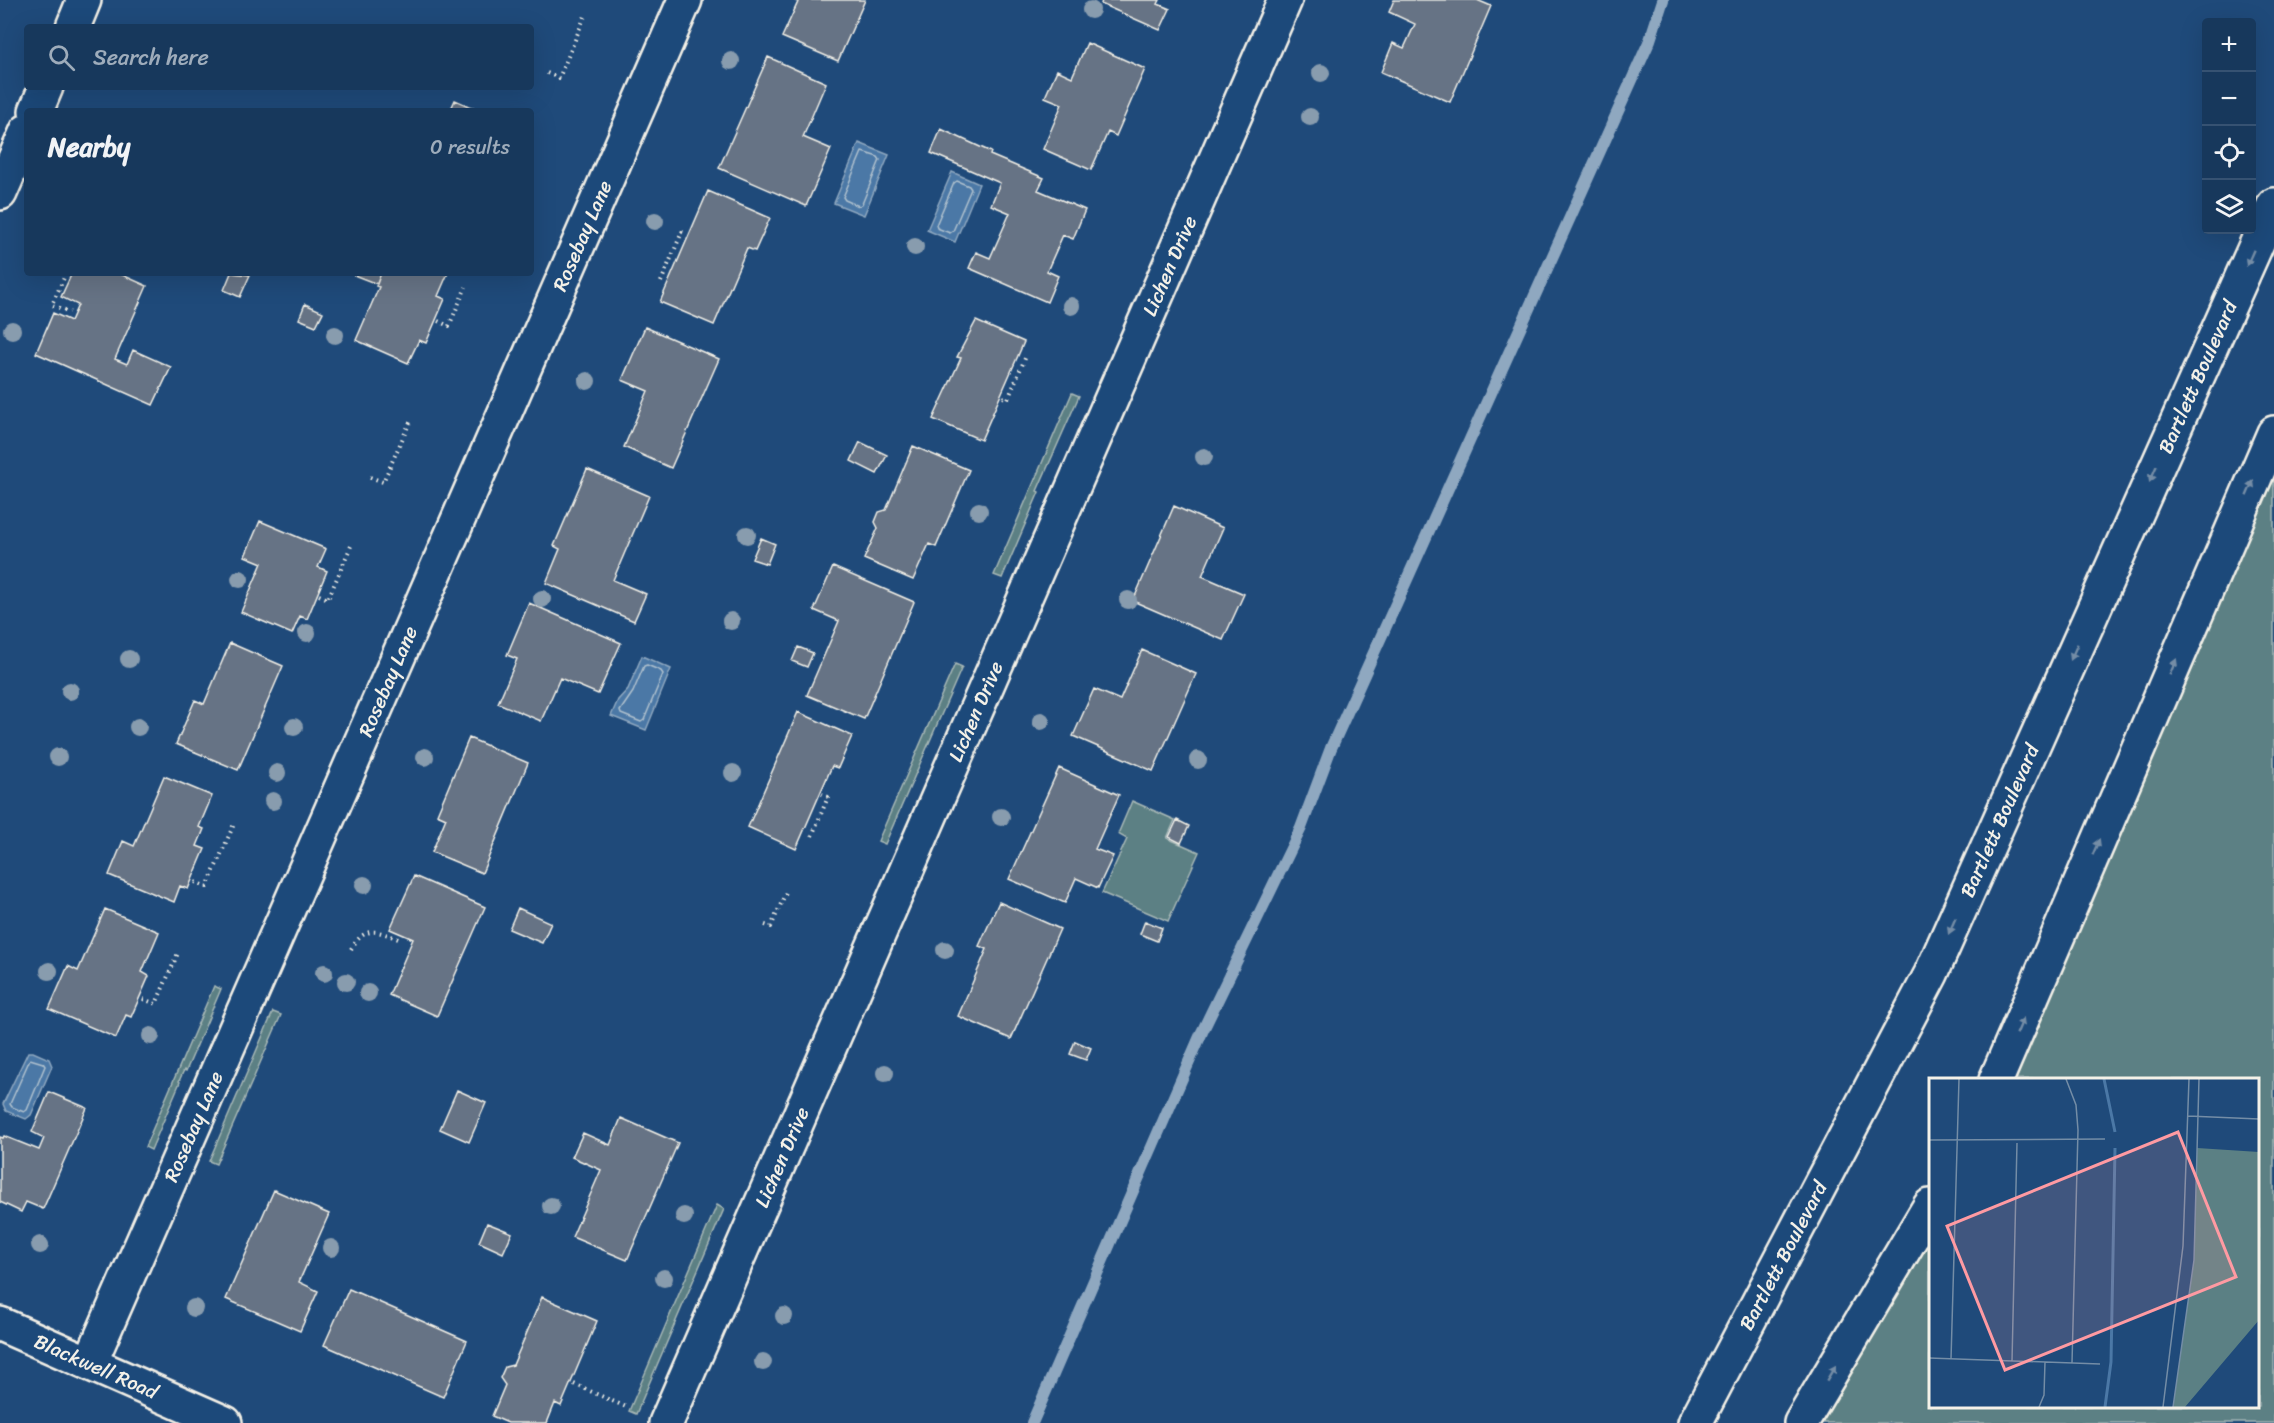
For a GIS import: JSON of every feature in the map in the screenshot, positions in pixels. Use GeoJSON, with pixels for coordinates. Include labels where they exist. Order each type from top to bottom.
{"type":"FeatureCollection","features":[{"type":"Feature","properties":{"kind":"street"},"geometry":{"type":"LineString","coordinates":[[73,24],[84,0]]}},
{"type":"Feature","properties":{"kind":"street","name":"Rosebay Lane"},"geometry":{"type":"LineString","coordinates":[[90,1363],[685,0]]}},
{"type":"Feature","properties":{"kind":"street","name":"Lichen Drive"},"geometry":{"type":"LineString","coordinates":[[666,1423],[1285,0]]}},
{"type":"Feature","properties":{"kind":"street"},"geometry":{"type":"LineString","coordinates":[[37,108],[45,90]]}},
{"type":"Feature","properties":{"kind":"street"},"geometry":{"type":"LineString","coordinates":[[0,193],[24,138]]}},
{"type":"Feature","properties":{"kind":"street","name":"Bartlett Boulevard"},"geometry":{"type":"LineString","coordinates":[[1695,1423],[1931,974],[2274,205]]}},
{"type":"Feature","properties":{"kind":"street"},"geometry":{"type":"LineString","coordinates":[[1997,1078],[2274,433]]}},
{"type":"Feature","properties":{"kind":"street"},"geometry":{"type":"LineString","coordinates":[[1801,1423],[1929,1208]]}},
{"type":"Feature","properties":{"kind":"street","name":"Blackwell Road"},"geometry":{"type":"LineString","coordinates":[[0,1324],[225,1423]]}},
{"type":"Feature","properties":{"kind":"path"},"geometry":{"type":"LineString","coordinates":[[547,73],[559,78],[585,16]]}},
{"type":"Feature","properties":{"kind":"path"},"geometry":{"type":"LineString","coordinates":[[661,282],[682,232],[687,234]]}},
{"type":"Feature","properties":{"kind":"path"},"geometry":{"type":"LineString","coordinates":[[65,276],[52,304],[70,312]]}},
{"type":"Feature","properties":{"kind":"path"},"geometry":{"type":"LineString","coordinates":[[438,321],[449,326],[466,287]]}},
{"type":"Feature","properties":{"kind":"path"},"geometry":{"type":"LineString","coordinates":[[1003,397],[1008,399],[1026,356]]}},
{"type":"Feature","properties":{"kind":"path"},"geometry":{"type":"LineString","coordinates":[[370,477],[383,482],[410,422]]}},
{"type":"Feature","properties":{"kind":"path"},"geometry":{"type":"LineString","coordinates":[[319,595],[328,599],[351,546]]}},
{"type":"Feature","properties":{"kind":"path"},"geometry":{"type":"LineString","coordinates":[[812,836],[828,797],[822,794]]}},
{"type":"Feature","properties":{"kind":"path"},"geometry":{"type":"LineString","coordinates":[[195,882],[207,886],[234,824]]}},
{"type":"Feature","properties":{"kind":"path"},"geometry":{"type":"LineString","coordinates":[[765,925],[771,927],[786,892]]}},
{"type":"Feature","properties":{"kind":"path"},"geometry":{"type":"LineString","coordinates":[[351,949],[358,938],[368,932],[382,933],[401,940]]}},
{"type":"Feature","properties":{"kind":"path"},"geometry":{"type":"LineString","coordinates":[[143,999],[156,1004],[178,953]]}},
{"type":"Feature","properties":{"kind":"path"},"geometry":{"type":"LineString","coordinates":[[574,1384],[626,1407]]}},
{"type":"Feature","properties":{"kind":"green space"},"geometry":{"type":"Polygon","coordinates":[[[1072,393],[1079,396],[1037,491],[1039,492],[1002,578],[994,575],[1072,393]]]}},
{"type":"Feature","properties":{"kind":"green space"},"geometry":{"type":"Polygon","coordinates":[[[2274,433],[2274,1423],[1801,1423],[1929,1208],[1929,1408],[2259,1408],[2259,1078],[1996,1078],[2274,433]]]}},
{"type":"Feature","properties":{"kind":"green space"},"geometry":{"type":"Polygon","coordinates":[[[955,664],[962,667],[885,844],[878,841],[955,664]]]}},
{"type":"Feature","properties":{"kind":"green space"},"geometry":{"type":"Polygon","coordinates":[[[1132,801],[1175,820],[1167,838],[1199,852],[1168,921],[1102,893],[1127,839],[1118,834],[1132,801]]]}},
{"type":"Feature","properties":{"kind":"green space"},"geometry":{"type":"Polygon","coordinates":[[[214,986],[221,989],[186,1071],[184,1070],[179,1081],[151,1150],[145,1147],[214,986]]]}},
{"type":"Feature","properties":{"kind":"green space"},"geometry":{"type":"Polygon","coordinates":[[[273,1012],[281,1015],[216,1164],[209,1161],[273,1012]]]}},
{"type":"Feature","properties":{"kind":"green space"},"geometry":{"type":"Polygon","coordinates":[[[717,1205],[724,1209],[636,1414],[629,1411],[717,1205]]]}},
{"type":"Feature","properties":{"kind":"water"},"geometry":{"type":"Polygon","coordinates":[[[859,143],[889,155],[864,215],[834,203],[859,143]]]}},
{"type":"Feature","properties":{"kind":"water"},"geometry":{"type":"Polygon","coordinates":[[[952,172],[979,184],[955,242],[927,230],[952,172]]]}},
{"type":"Feature","properties":{"kind":"water"},"geometry":{"type":"Polygon","coordinates":[[[642,656],[671,669],[646,730],[611,716],[618,700],[628,689],[642,656]]]}},
{"type":"Feature","properties":{"kind":"water"},"geometry":{"type":"Polygon","coordinates":[[[28,1052],[49,1059],[52,1066],[31,1115],[26,1119],[6,1111],[3,1104],[28,1052]]]}},
{"type":"Feature","properties":{"kind":"building"},"geometry":{"type":"Polygon","coordinates":[[[794,0],[865,0],[838,61],[782,37],[798,2],[794,0]]]}},
{"type":"Feature","properties":{"kind":"building"},"geometry":{"type":"Polygon","coordinates":[[[1102,0],[1160,0],[1158,4],[1170,9],[1160,30],[1101,4],[1102,0]]]}},
{"type":"Feature","properties":{"kind":"building"},"geometry":{"type":"Polygon","coordinates":[[[1394,0],[1477,0],[1491,6],[1450,102],[1381,72],[1393,43],[1404,48],[1415,24],[1389,12],[1394,0]]]}},
{"type":"Feature","properties":{"kind":"building"},"geometry":{"type":"Polygon","coordinates":[[[1087,43],[1145,69],[1116,136],[1108,132],[1091,170],[1043,149],[1062,104],[1045,97],[1057,70],[1072,77],[1087,43]]]}},
{"type":"Feature","properties":{"kind":"building"},"geometry":{"type":"Polygon","coordinates":[[[768,57],[826,83],[803,137],[831,149],[806,206],[719,168],[768,57]]]}},
{"type":"Feature","properties":{"kind":"building"},"geometry":{"type":"Polygon","coordinates":[[[455,100],[473,108],[451,108],[455,100]]]}},
{"type":"Feature","properties":{"kind":"building"},"geometry":{"type":"Polygon","coordinates":[[[941,129],[991,152],[990,155],[1044,178],[1038,190],[1085,210],[1073,239],[1063,235],[1047,271],[1058,276],[1047,302],[969,268],[976,252],[990,258],[1010,213],[991,205],[1000,183],[931,153],[941,129]]]}},
{"type":"Feature","properties":{"kind":"building"},"geometry":{"type":"Polygon","coordinates":[[[708,191],[770,218],[755,251],[747,248],[714,325],[660,302],[708,191]]]}},
{"type":"Feature","properties":{"kind":"building"},"geometry":{"type":"Polygon","coordinates":[[[71,276],[125,276],[147,286],[115,359],[127,364],[133,350],[171,367],[153,405],[36,353],[53,313],[71,321],[78,305],[61,297],[71,276]]]}},
{"type":"Feature","properties":{"kind":"building"},"geometry":{"type":"Polygon","coordinates":[[[230,276],[250,276],[240,297],[224,290],[230,276]]]}},
{"type":"Feature","properties":{"kind":"building"},"geometry":{"type":"Polygon","coordinates":[[[357,276],[380,276],[377,284],[357,276]]]}},
{"type":"Feature","properties":{"kind":"building"},"geometry":{"type":"Polygon","coordinates":[[[380,276],[447,276],[438,296],[445,299],[426,343],[419,340],[408,363],[356,340],[379,287],[376,286],[380,276]]]}},
{"type":"Feature","properties":{"kind":"building"},"geometry":{"type":"Polygon","coordinates":[[[305,304],[323,312],[316,326],[299,319],[305,304]]]}},
{"type":"Feature","properties":{"kind":"building"},"geometry":{"type":"Polygon","coordinates":[[[976,321],[1024,342],[981,440],[933,419],[961,358],[957,357],[976,321]]]}},
{"type":"Feature","properties":{"kind":"building"},"geometry":{"type":"Polygon","coordinates":[[[645,327],[719,359],[671,468],[624,447],[648,391],[622,380],[645,327]]]}},
{"type":"Feature","properties":{"kind":"building"},"geometry":{"type":"Polygon","coordinates":[[[860,442],[887,455],[877,474],[851,461],[860,442]]]}},
{"type":"Feature","properties":{"kind":"building"},"geometry":{"type":"Polygon","coordinates":[[[913,446],[969,470],[936,547],[929,544],[913,580],[864,559],[878,528],[875,522],[879,512],[886,510],[913,446]]]}},
{"type":"Feature","properties":{"kind":"building"},"geometry":{"type":"Polygon","coordinates":[[[587,469],[649,496],[613,580],[646,594],[634,621],[546,583],[560,549],[554,546],[587,469]]]}},
{"type":"Feature","properties":{"kind":"building"},"geometry":{"type":"Polygon","coordinates":[[[1174,506],[1223,528],[1202,576],[1244,594],[1223,640],[1133,601],[1174,506]]]}},
{"type":"Feature","properties":{"kind":"building"},"geometry":{"type":"Polygon","coordinates":[[[260,521],[326,549],[318,567],[327,571],[307,619],[300,616],[292,634],[241,612],[262,563],[245,556],[260,521]]]}},
{"type":"Feature","properties":{"kind":"building"},"geometry":{"type":"Polygon","coordinates":[[[761,538],[775,544],[767,564],[752,559],[761,538]]]}},
{"type":"Feature","properties":{"kind":"building"},"geometry":{"type":"Polygon","coordinates":[[[833,567],[914,602],[864,719],[807,695],[839,621],[814,610],[833,567]]]}},
{"type":"Feature","properties":{"kind":"building"},"geometry":{"type":"Polygon","coordinates":[[[529,603],[621,643],[598,694],[560,678],[541,721],[498,703],[517,659],[507,655],[529,603]]]}},
{"type":"Feature","properties":{"kind":"building"},"geometry":{"type":"Polygon","coordinates":[[[230,643],[283,666],[238,770],[176,744],[195,700],[204,704],[230,643]]]}},
{"type":"Feature","properties":{"kind":"building"},"geometry":{"type":"Polygon","coordinates":[[[798,647],[813,653],[807,667],[792,661],[798,647]]]}},
{"type":"Feature","properties":{"kind":"building"},"geometry":{"type":"Polygon","coordinates":[[[1142,650],[1196,674],[1153,771],[1073,736],[1094,689],[1120,700],[1142,650]]]}},
{"type":"Feature","properties":{"kind":"building"},"geometry":{"type":"Polygon","coordinates":[[[798,712],[852,736],[838,768],[832,766],[796,849],[748,827],[798,712]]]}},
{"type":"Feature","properties":{"kind":"building"},"geometry":{"type":"Polygon","coordinates":[[[469,738],[528,763],[482,873],[432,852],[446,818],[437,814],[469,738]]]}},
{"type":"Feature","properties":{"kind":"building"},"geometry":{"type":"Polygon","coordinates":[[[1059,768],[1119,795],[1095,849],[1113,856],[1098,888],[1076,878],[1065,903],[1009,879],[1059,768]]]}},
{"type":"Feature","properties":{"kind":"building"},"geometry":{"type":"Polygon","coordinates":[[[164,776],[212,796],[199,827],[204,829],[197,846],[205,849],[188,889],[180,886],[174,902],[109,875],[123,841],[134,846],[164,776]]]}},
{"type":"Feature","properties":{"kind":"building"},"geometry":{"type":"Polygon","coordinates":[[[1177,820],[1189,826],[1181,843],[1169,837],[1177,820]]]}},
{"type":"Feature","properties":{"kind":"building"},"geometry":{"type":"Polygon","coordinates":[[[414,876],[485,907],[437,1016],[389,995],[413,939],[390,929],[414,876]]]}},
{"type":"Feature","properties":{"kind":"building"},"geometry":{"type":"Polygon","coordinates":[[[999,902],[1060,929],[1011,1039],[958,1016],[987,949],[979,946],[999,902]]]}},
{"type":"Feature","properties":{"kind":"building"},"geometry":{"type":"Polygon","coordinates":[[[518,908],[551,923],[542,943],[509,929],[518,908]]]}},
{"type":"Feature","properties":{"kind":"building"},"geometry":{"type":"Polygon","coordinates":[[[105,909],[159,932],[142,972],[149,976],[131,1017],[126,1015],[116,1038],[49,1009],[68,966],[78,971],[105,909]]]}},
{"type":"Feature","properties":{"kind":"building"},"geometry":{"type":"Polygon","coordinates":[[[1145,921],[1162,928],[1157,941],[1140,934],[1145,921]]]}},
{"type":"Feature","properties":{"kind":"building"},"geometry":{"type":"Polygon","coordinates":[[[1075,1041],[1091,1048],[1086,1060],[1070,1054],[1075,1041]]]}},
{"type":"Feature","properties":{"kind":"building"},"geometry":{"type":"Polygon","coordinates":[[[457,1090],[486,1103],[469,1142],[440,1129],[457,1090]]]}},
{"type":"Feature","properties":{"kind":"building"},"geometry":{"type":"Polygon","coordinates":[[[49,1092],[87,1108],[43,1209],[26,1202],[21,1212],[0,1202],[0,1137],[4,1136],[39,1150],[44,1138],[32,1132],[49,1092]]]}},
{"type":"Feature","properties":{"kind":"building"},"geometry":{"type":"Polygon","coordinates":[[[621,1118],[678,1143],[627,1260],[572,1237],[601,1170],[572,1157],[583,1133],[610,1145],[621,1118]]]}},
{"type":"Feature","properties":{"kind":"building"},"geometry":{"type":"Polygon","coordinates":[[[274,1190],[329,1214],[299,1282],[318,1291],[300,1331],[226,1299],[274,1190]]]}},
{"type":"Feature","properties":{"kind":"building"},"geometry":{"type":"Polygon","coordinates":[[[487,1223],[512,1233],[503,1253],[479,1242],[487,1223]]]}},
{"type":"Feature","properties":{"kind":"building"},"geometry":{"type":"Polygon","coordinates":[[[349,1289],[467,1341],[443,1397],[324,1345],[349,1289]]]}},
{"type":"Feature","properties":{"kind":"building"},"geometry":{"type":"Polygon","coordinates":[[[542,1297],[597,1321],[561,1406],[555,1403],[547,1423],[508,1423],[492,1416],[505,1385],[500,1378],[505,1367],[513,1365],[542,1297]]]}},
{"type":"Feature","properties":{"kind":"waterway"},"geometry":{"type":"LineString","coordinates":[[1032,1423],[1202,1032],[1301,828],[1331,748],[1650,40],[1663,0]]}}]}
